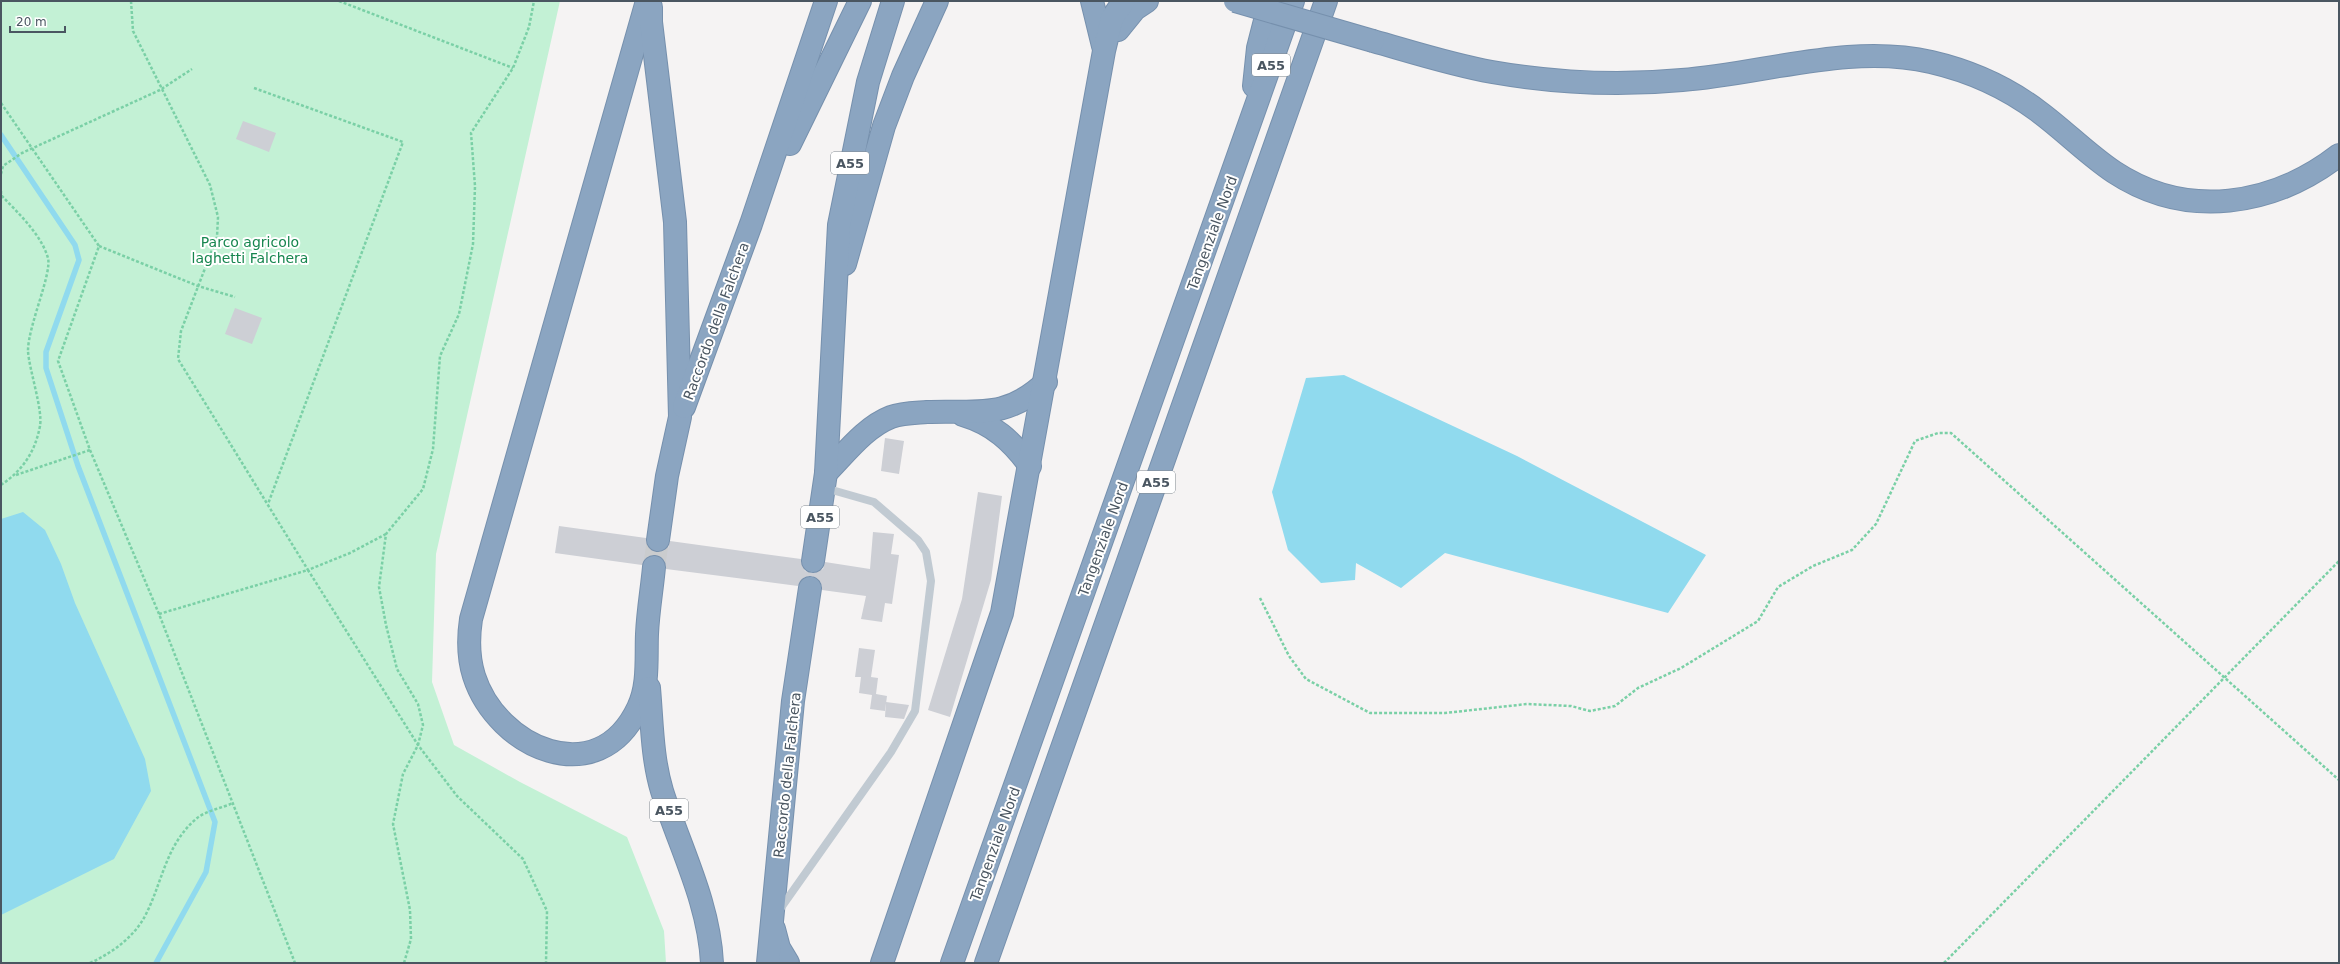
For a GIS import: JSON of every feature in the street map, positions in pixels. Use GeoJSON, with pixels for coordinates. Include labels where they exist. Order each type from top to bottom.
{"type":"FeatureCollection","features":[{"type":"Feature","properties":{"kind":"highway"},"geometry":{"type":"LineString","coordinates":[[647,1],[471,620],[468,650],[474,677],[480,690],[500,719],[527,740],[545,750],[572,756],[602,748],[628,725],[642,700],[654,567]]}},
{"type":"Feature","properties":{"kind":"highway"},"geometry":{"type":"LineString","coordinates":[[652,1],[651,22],[675,222],[680,418],[667,476],[658,540]]}},
{"type":"Feature","properties":{"kind":"highway"},"geometry":{"type":"LineString","coordinates":[[751,224],[826,1]]}},
{"type":"Feature","properties":{"kind":"highway"},"geometry":{"type":"LineString","coordinates":[[751,224],[860,1]]}},
{"type":"Feature","properties":{"kind":"highway","name":"A55"},"geometry":{"type":"LineString","coordinates":[[813,561],[825,480],[837,288],[839,225],[868,82],[892,1]]}},
{"type":"Feature","properties":{"kind":"highway"},"geometry":{"type":"LineString","coordinates":[[837,288],[856,230],[869,173],[884,126],[903,76],[937,1]]}},
{"type":"Feature","properties":{"kind":"highway"},"geometry":{"type":"LineString","coordinates":[[1092,1],[1104,51]]}},
{"type":"Feature","properties":{"kind":"highway"},"geometry":{"type":"LineString","coordinates":[[882,963],[1002,613],[1046,382],[1104,51],[1112,18],[1124,1]]}},
{"type":"Feature","properties":{"kind":"highway"},"geometry":{"type":"LineString","coordinates":[[1104,51],[1123,21],[1147,1]]}},
{"type":"Feature","properties":{"kind":"highway"},"geometry":{"type":"LineString","coordinates":[[1235,1],[1373,41],[1489,72],[1534,78],[1605,83],[1646,83],[1721,77],[1804,63],[1865,56],[1912,58],[1970,73],[2008,91],[2038,111],[2084,150],[2116,174],[2161,193],[2196,200],[2224,202],[2262,196],[2309,176],[2339,155]]}},
{"type":"Feature","properties":{"kind":"highway"},"geometry":{"type":"LineString","coordinates":[[1249,128],[1258,48],[1270,1]]}},
{"type":"Feature","properties":{"kind":"highway","name":"Tangenziale Nord"},"geometry":{"type":"LineString","coordinates":[[952,963],[1293,1]]}},
{"type":"Feature","properties":{"kind":"highway","name":"Tangenziale Nord"},"geometry":{"type":"LineString","coordinates":[[986,963],[1326,1]]}},
{"type":"Feature","properties":{"kind":"highway","name":"Raccordo della Falchera"},"geometry":{"type":"LineString","coordinates":[[680,418],[751,224]]}},
{"type":"Feature","properties":{"kind":"highway"},"geometry":{"type":"LineString","coordinates":[[825,480],[874,426],[890,418],[905,413],[990,411],[1012,407],[1030,397],[1046,382]]}},
{"type":"Feature","properties":{"kind":"highway"},"geometry":{"type":"LineString","coordinates":[[950,412],[982,421],[1001,433],[1018,450],[1030,466]]}},
{"type":"Feature","properties":{"kind":"highway","name":"Raccordo della Falchera"},"geometry":{"type":"LineString","coordinates":[[768,963],[794,701],[810,588]]}},
{"type":"Feature","properties":{"kind":"highway","name":"A55"},"geometry":{"type":"LineString","coordinates":[[646,663],[654,752],[662,790],[694,877],[704,915],[712,963]]}},
{"type":"Feature","properties":{"kind":"highway"},"geometry":{"type":"LineString","coordinates":[[772,921],[779,948],[788,963]]}},
{"type":"Feature","properties":{"kind":"lane"},"geometry":{"type":"LineString","coordinates":[[772,921],[891,752],[915,711],[931,581],[926,552],[918,540],[874,502],[825,480]]}},
{"type":"Feature","properties":{"kind":"path"},"geometry":{"type":"LineString","coordinates":[[131,1],[133,32],[160,90],[210,185],[218,217],[217,237],[181,331],[178,359],[308,570],[418,744],[457,796],[523,859],[547,911],[546,963]]}},
{"type":"Feature","properties":{"kind":"path"},"geometry":{"type":"LineString","coordinates":[[340,1],[513,68]]}},
{"type":"Feature","properties":{"kind":"path"},"geometry":{"type":"LineString","coordinates":[[159,614],[308,570],[350,553],[386,534],[423,489],[433,449],[440,356],[459,314],[473,244],[475,186],[471,133],[513,68],[529,27],[534,1]]}},
{"type":"Feature","properties":{"kind":"path"},"geometry":{"type":"LineString","coordinates":[[1,174],[3,166],[22,153],[160,90],[192,69]]}},
{"type":"Feature","properties":{"kind":"path"},"geometry":{"type":"LineString","coordinates":[[254,88],[403,142],[268,504]]}},
{"type":"Feature","properties":{"kind":"path"},"geometry":{"type":"LineString","coordinates":[[1,103],[99,246],[198,286],[235,297]]}},
{"type":"Feature","properties":{"kind":"path"},"geometry":{"type":"LineString","coordinates":[[1,191],[2,195],[37,236],[48,260],[44,285],[33,316],[28,350],[41,424],[31,456],[15,475]]}},
{"type":"Feature","properties":{"kind":"path"},"geometry":{"type":"LineString","coordinates":[[99,246],[58,360],[90,450],[159,614],[295,963]]}},
{"type":"Feature","properties":{"kind":"path"},"geometry":{"type":"LineString","coordinates":[[1260,598],[1289,656],[1306,679],[1370,713],[1445,713],[1527,704],[1571,706],[1590,711],[1615,706],[1638,688],[1681,668],[1758,621],[1778,587],[1813,566],[1852,550],[1876,524],[1915,441],[1938,433],[1951,433],[2339,780]]}},
{"type":"Feature","properties":{"kind":"path"},"geometry":{"type":"LineString","coordinates":[[1,484],[15,475],[90,450]]}},
{"type":"Feature","properties":{"kind":"path"},"geometry":{"type":"LineString","coordinates":[[386,534],[379,587],[397,669],[418,704],[422,725],[418,744],[403,774],[393,824],[410,910],[410,939],[404,963]]}},
{"type":"Feature","properties":{"kind":"path"},"geometry":{"type":"LineString","coordinates":[[1944,963],[2225,679],[2339,561]]}},
{"type":"Feature","properties":{"kind":"path"},"geometry":{"type":"LineString","coordinates":[[90,963],[107,955],[129,937],[147,911],[168,856],[179,837],[197,818],[232,803]]}},
{"type":"Feature","properties":{"kind":"green space","name":"Parco agricolo laghetti Falchera"},"geometry":{"type":"Polygon","coordinates":[[[1,1],[560,1],[436,554],[432,682],[454,745],[520,782],[627,837],[664,931],[666,963],[1,963],[1,1]]]}},
{"type":"Feature","properties":{"kind":"water"},"geometry":{"type":"Polygon","coordinates":[[[1344,375],[1517,456],[1706,555],[1668,613],[1445,553],[1401,588],[1356,563],[1355,580],[1321,583],[1288,550],[1272,492],[1306,378],[1344,375]]]}},
{"type":"Feature","properties":{"kind":"water"},"geometry":{"type":"Polygon","coordinates":[[[23,512],[45,530],[61,564],[75,603],[145,759],[151,791],[114,859],[1,915],[1,519],[23,512]]]}},
{"type":"Feature","properties":{"kind":"building"},"geometry":{"type":"Polygon","coordinates":[[[243,121],[276,133],[269,152],[236,139],[243,121]]]}},
{"type":"Feature","properties":{"kind":"building"},"geometry":{"type":"Polygon","coordinates":[[[235,308],[262,318],[252,344],[225,334],[235,308]]]}},
{"type":"Feature","properties":{"kind":"building"},"geometry":{"type":"Polygon","coordinates":[[[885,438],[904,441],[899,474],[881,471],[885,438]]]}},
{"type":"Feature","properties":{"kind":"building"},"geometry":{"type":"Polygon","coordinates":[[[978,492],[1002,496],[991,580],[950,717],[928,710],[962,599],[978,492]]]}},
{"type":"Feature","properties":{"kind":"building"},"geometry":{"type":"Polygon","coordinates":[[[559,526],[646,538],[650,550],[657,552],[668,548],[670,541],[801,559],[805,571],[812,573],[823,569],[825,562],[870,569],[873,532],[894,534],[891,554],[899,555],[892,604],[885,603],[882,622],[861,619],[866,596],[822,590],[821,583],[812,576],[805,577],[798,586],[666,569],[665,562],[656,555],[649,556],[642,565],[555,553],[559,526]]]}},
{"type":"Feature","properties":{"kind":"building"},"geometry":{"type":"Polygon","coordinates":[[[859,648],[875,650],[871,677],[878,678],[876,694],[887,696],[885,711],[870,709],[872,695],[859,693],[861,677],[855,677],[859,648]]]}},
{"type":"Feature","properties":{"kind":"building"},"geometry":{"type":"Polygon","coordinates":[[[886,702],[909,705],[904,719],[885,717],[886,702]]]}},
{"type":"Feature","properties":{"kind":"waterway"},"geometry":{"type":"LineString","coordinates":[[1,135],[75,245],[79,260],[46,352],[46,368],[78,466],[215,822],[206,872],[156,963]]}},
{"type":"Feature","properties":{"kind":"tunnel"},"geometry":{"type":"LineString","coordinates":[[654,567],[658,540]]}}]}
